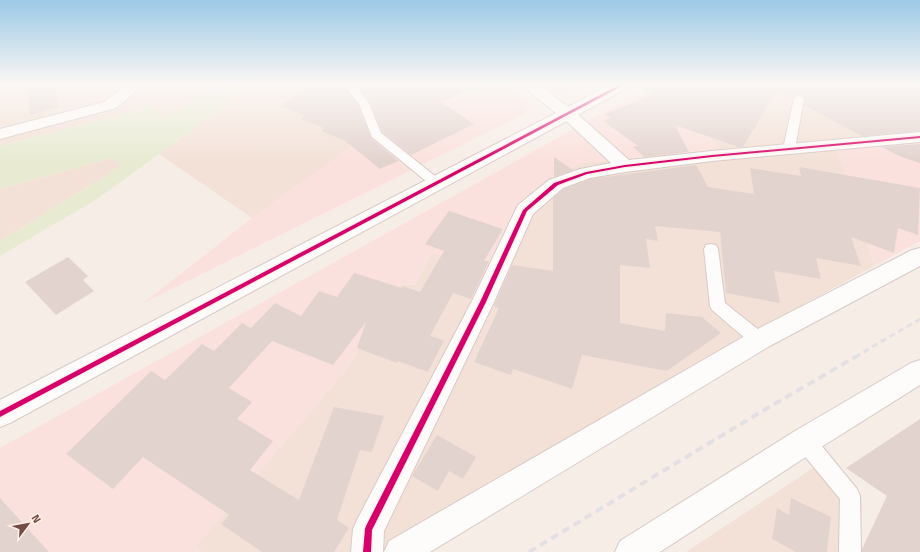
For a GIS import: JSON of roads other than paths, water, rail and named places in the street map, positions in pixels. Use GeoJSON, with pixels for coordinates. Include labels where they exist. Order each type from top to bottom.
{"type":"FeatureCollection","features":[{"type":"Feature","properties":{"kind":"street"},"geometry":{"type":"LineString","coordinates":[[0,134],[88,111]]}},
{"type":"Feature","properties":{"kind":"street"},"geometry":{"type":"LineString","coordinates":[[564,111],[578,126],[614,154],[625,166]]}},
{"type":"Feature","properties":{"kind":"street"},"geometry":{"type":"LineString","coordinates":[[0,414],[574,111]]}},
{"type":"Feature","properties":{"kind":"street"},"geometry":{"type":"LineString","coordinates":[[367,552],[369,529],[483,302],[525,210],[556,184],[586,173],[625,166],[920,137]]}},
{"type":"Feature","properties":{"kind":"street"},"geometry":{"type":"LineString","coordinates":[[400,552],[758,340],[920,256]]}},
{"type":"Feature","properties":{"kind":"street"},"geometry":{"type":"LineString","coordinates":[[631,552],[920,371]]}},
{"type":"Feature","properties":{"kind":"lane"},"geometry":{"type":"LineString","coordinates":[[367,111],[376,134],[436,183]]}},
{"type":"Feature","properties":{"kind":"lane"},"geometry":{"type":"LineString","coordinates":[[789,149],[796,111]]}},
{"type":"Feature","properties":{"kind":"lane"},"geometry":{"type":"LineString","coordinates":[[710,249],[718,306],[758,340]]}},
{"type":"Feature","properties":{"kind":"lane"},"geometry":{"type":"LineString","coordinates":[[806,441],[850,496],[850,552]]}},
{"type":"Feature","properties":{"kind":"railway"},"geometry":{"type":"LineString","coordinates":[[855,357],[920,319]]}},
{"type":"Feature","properties":{"kind":"railway"},"geometry":{"type":"LineString","coordinates":[[529,552],[759,413],[857,356]]}}]}
